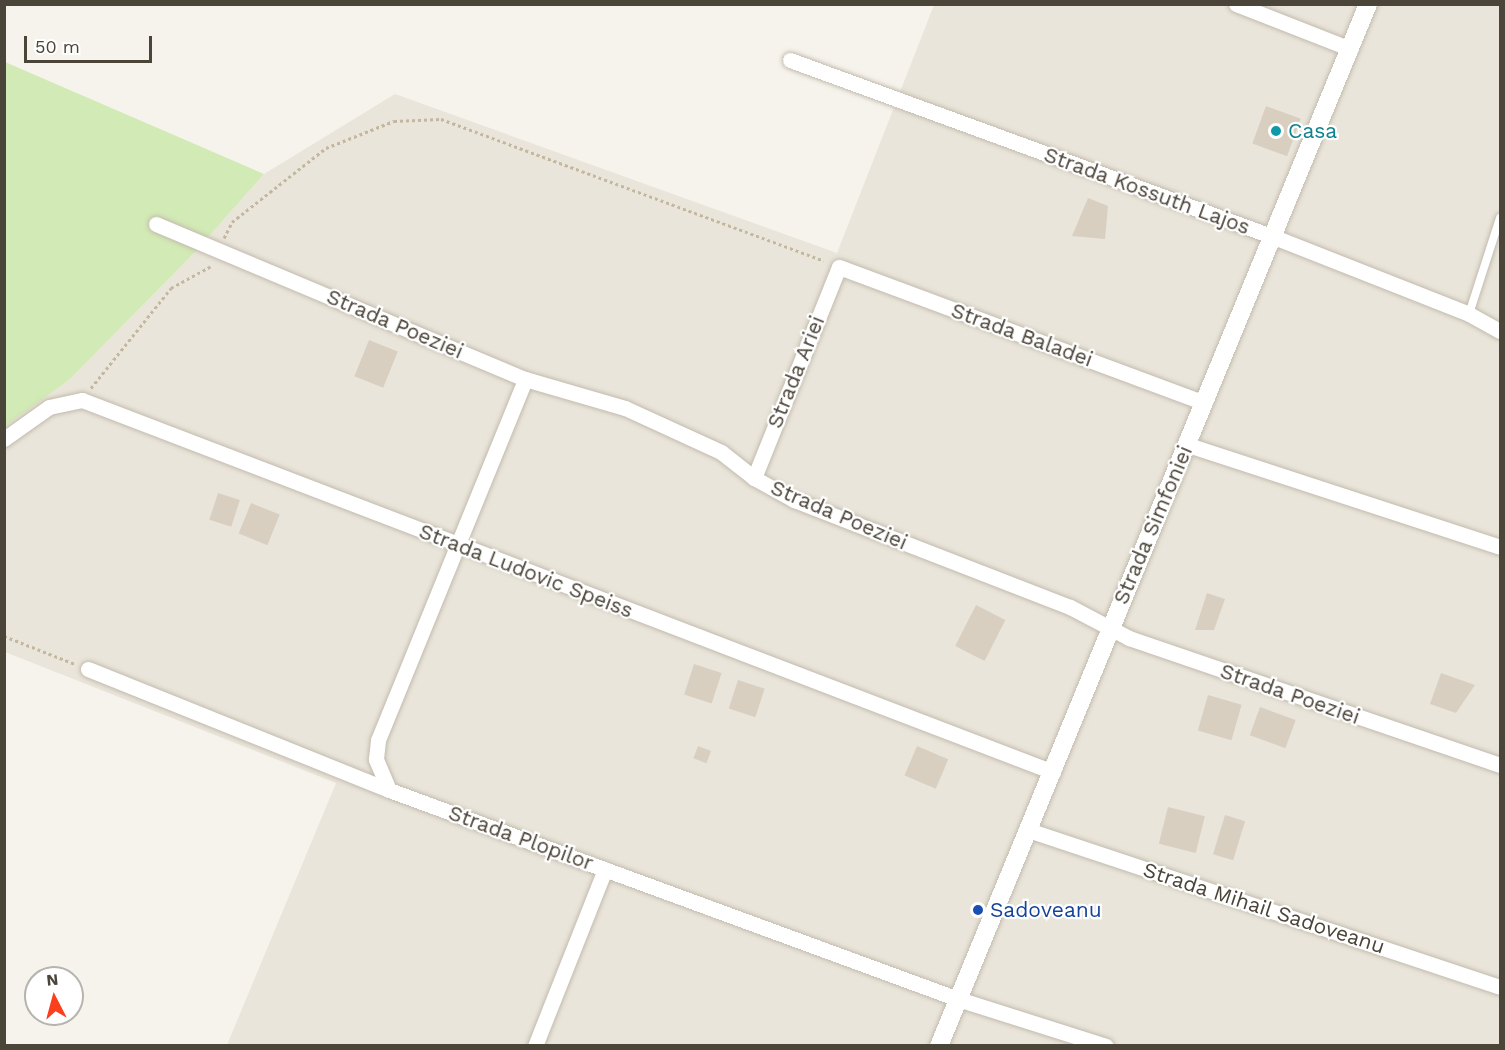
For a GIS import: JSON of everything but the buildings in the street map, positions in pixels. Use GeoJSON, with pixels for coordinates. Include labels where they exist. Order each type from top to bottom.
{"type":"FeatureCollection","features":[{"type":"Feature","properties":{"kind":"street"},"geometry":{"type":"LineString","coordinates":[[1236,4],[1351,49]]}},
{"type":"Feature","properties":{"kind":"street","name":"Strada Simfoniei"},"geometry":{"type":"LineString","coordinates":[[939,1046],[1053,772],[1109,627],[1188,445],[1368,4]]}},
{"type":"Feature","properties":{"kind":"street","name":"Strada Kossuth Lajos"},"geometry":{"type":"LineString","coordinates":[[790,60],[1274,237],[1469,314],[1500,330]]}},
{"type":"Feature","properties":{"kind":"street","name":"Strada Poeziei"},"geometry":{"type":"LineString","coordinates":[[156,224],[525,379],[625,408],[722,452],[754,478],[794,500],[1070,607],[1129,638],[1500,765]]}},
{"type":"Feature","properties":{"kind":"street","name":"Strada Baladei"},"geometry":{"type":"LineString","coordinates":[[838,267],[1205,403]]}},
{"type":"Feature","properties":{"kind":"street","name":"Strada Ariei"},"geometry":{"type":"LineString","coordinates":[[754,478],[838,267]]}},
{"type":"Feature","properties":{"kind":"street"},"geometry":{"type":"LineString","coordinates":[[388,790],[376,759],[378,740],[459,546],[525,379]]}},
{"type":"Feature","properties":{"kind":"street"},"geometry":{"type":"LineString","coordinates":[[4,439],[49,407],[82,400]]}},
{"type":"Feature","properties":{"kind":"street","name":"Strada Ludovic Speiss"},"geometry":{"type":"LineString","coordinates":[[82,400],[1053,772]]}},
{"type":"Feature","properties":{"kind":"street"},"geometry":{"type":"LineString","coordinates":[[1188,445],[1500,547]]}},
{"type":"Feature","properties":{"kind":"street","name":"Strada Plopilor"},"geometry":{"type":"LineString","coordinates":[[88,669],[388,790],[957,999],[1106,1046]]}},
{"type":"Feature","properties":{"kind":"street","name":"Strada Mihail Sadoveanu"},"geometry":{"type":"LineString","coordinates":[[1028,830],[1500,987]]}},
{"type":"Feature","properties":{"kind":"street"},"geometry":{"type":"LineString","coordinates":[[534,1046],[605,869]]}},
{"type":"Feature","properties":{"kind":"lane"},"geometry":{"type":"LineString","coordinates":[[1469,314],[1500,218]]}},
{"type":"Feature","properties":{"kind":"path"},"geometry":{"type":"LineString","coordinates":[[82,400],[171,288],[224,253],[232,222],[326,148],[394,121],[441,119],[838,267]]}},
{"type":"Feature","properties":{"kind":"path"},"geometry":{"type":"LineString","coordinates":[[4,636],[88,669]]}},
{"type":"Feature","properties":{"kind":"shaded area"},"geometry":{"type":"Polygon","coordinates":[[[934,5],[1500,5],[1500,1045],[227,1045],[336,783],[5,652],[4,426],[69,380],[195,252],[264,174],[395,94],[837,253],[934,5]]]}},
{"type":"Feature","properties":{"kind":"green space"},"geometry":{"type":"Polygon","coordinates":[[[5,62],[264,174],[195,252],[69,380],[5,426],[5,62]]]}},
{"type":"Feature","properties":{"kind":"place","name":"Casa"},"geometry":{"type":"Point","coordinates":[1276,131]}},
{"type":"Feature","properties":{"kind":"place","name":"Sadoveanu"},"geometry":{"type":"Point","coordinates":[978,910]}}]}
